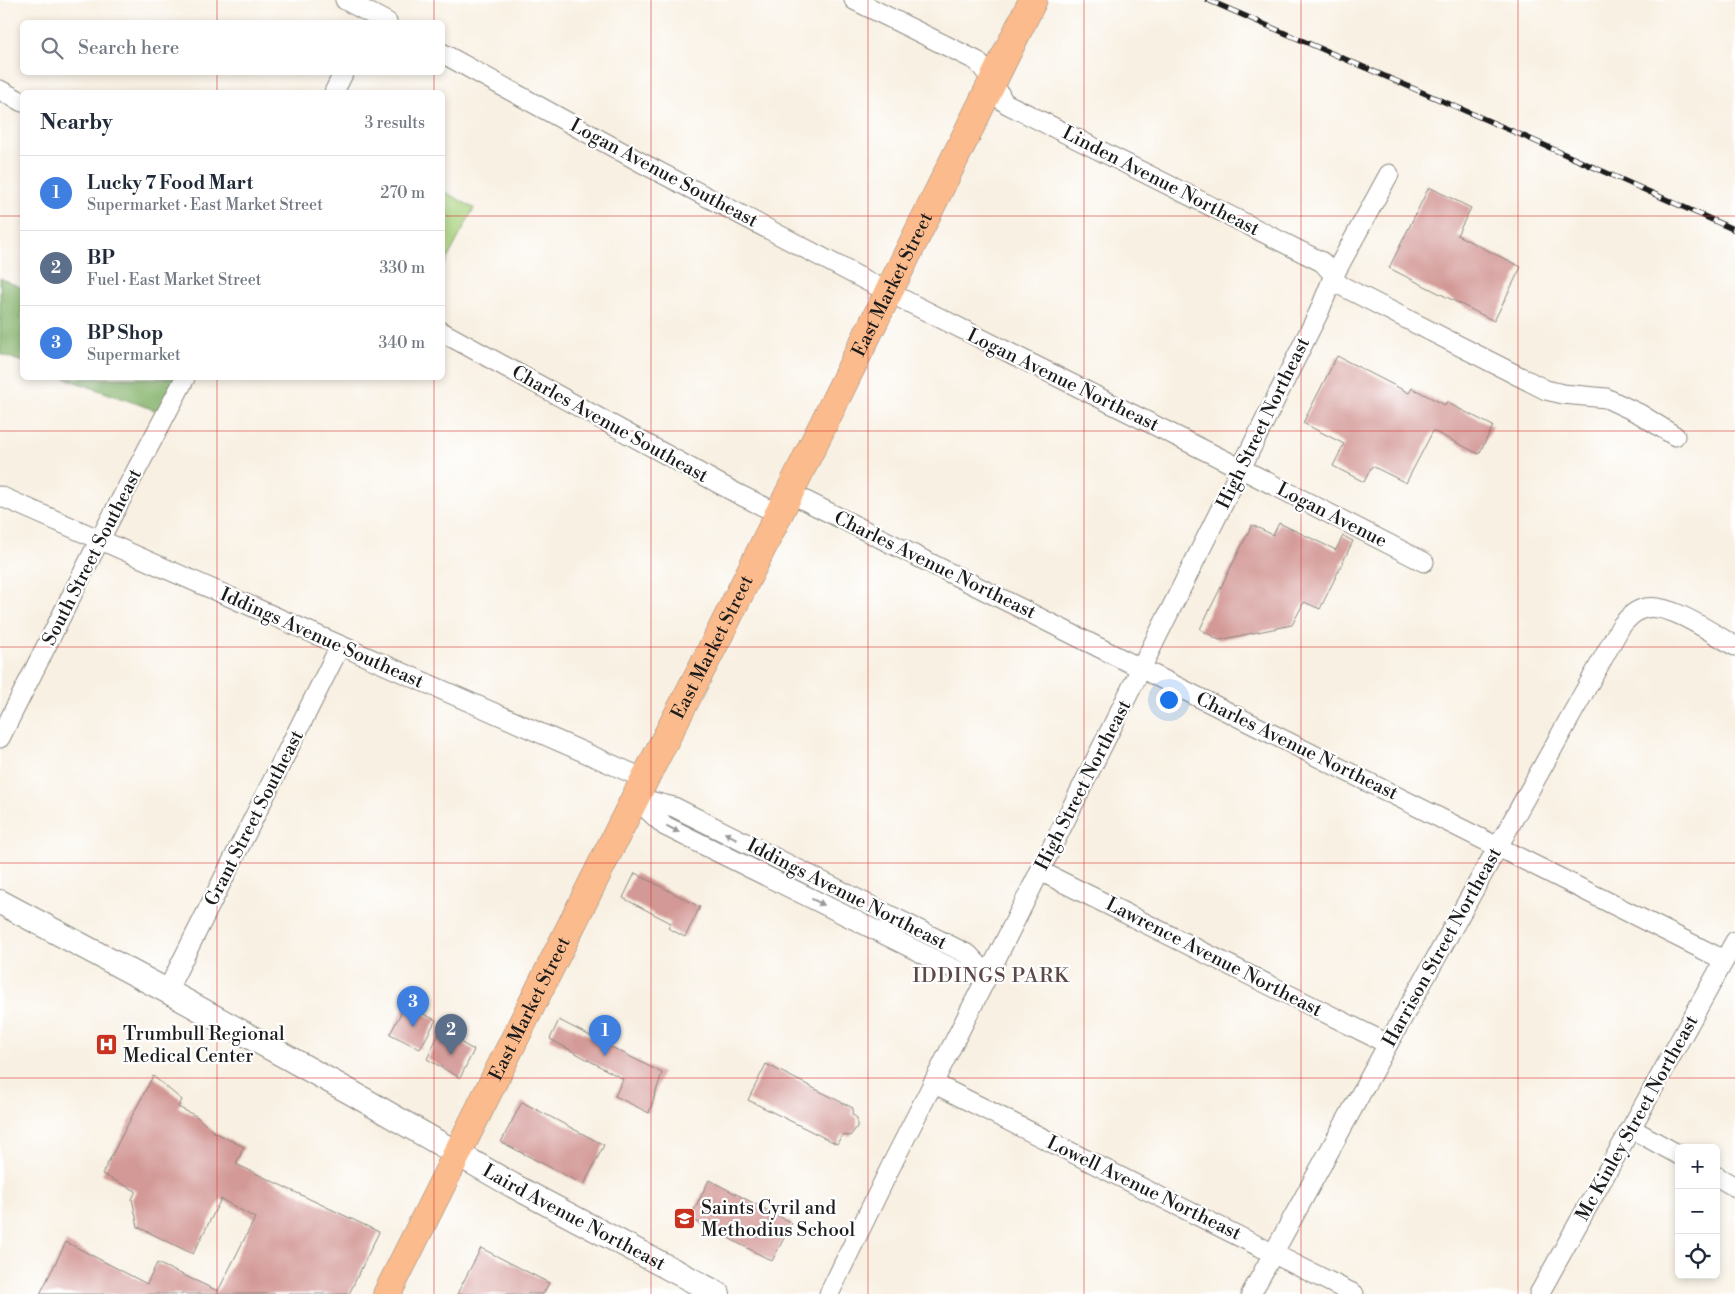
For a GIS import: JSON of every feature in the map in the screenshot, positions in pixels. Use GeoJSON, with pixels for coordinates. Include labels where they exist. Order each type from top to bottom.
{"type":"FeatureCollection","features":[{"type":"Feature","properties":{"kind":"main road","name":"East Market Street"},"geometry":{"type":"LineString","coordinates":[[387,1294],[721,631],[1033,0]]}},
{"type":"Feature","properties":{"kind":"street"},"geometry":{"type":"LineString","coordinates":[[345,0],[379,15]]}},
{"type":"Feature","properties":{"kind":"street","name":"Linden Avenue Northeast"},"geometry":{"type":"LineString","coordinates":[[854,0],[977,62],[1007,104],[1322,262],[1338,284],[1546,390],[1562,394],[1606,398],[1640,414],[1675,436]]}},
{"type":"Feature","properties":{"kind":"street","name":"Logan Avenue Southeast"},"geometry":{"type":"LineString","coordinates":[[445,55],[644,164],[888,292]]}},
{"type":"Feature","properties":{"kind":"street"},"geometry":{"type":"LineString","coordinates":[[335,90],[342,75]]}},
{"type":"Feature","properties":{"kind":"street"},"geometry":{"type":"LineString","coordinates":[[0,90],[20,101]]}},
{"type":"Feature","properties":{"kind":"street","name":"High Street Northeast"},"geometry":{"type":"LineString","coordinates":[[828,1294],[1319,312],[1334,276],[1389,174]]}},
{"type":"Feature","properties":{"kind":"street","name":"Logan Avenue Northeast"},"geometry":{"type":"LineString","coordinates":[[888,292],[1240,468]]}},
{"type":"Feature","properties":{"kind":"street","name":"Charles Avenue Southeast"},"geometry":{"type":"LineString","coordinates":[[445,334],[738,494],[784,503]]}},
{"type":"Feature","properties":{"kind":"street","name":"South Street Southeast"},"geometry":{"type":"LineString","coordinates":[[0,738],[100,539],[184,380]]}},
{"type":"Feature","properties":{"kind":"street","name":"Logan Avenue"},"geometry":{"type":"LineString","coordinates":[[1240,468],[1424,562]]}},
{"type":"Feature","properties":{"kind":"street","name":"Iddings Avenue Southeast"},"geometry":{"type":"LineString","coordinates":[[0,496],[340,646],[640,789]]}},
{"type":"Feature","properties":{"kind":"street","name":"Charles Avenue Northeast"},"geometry":{"type":"LineString","coordinates":[[784,503],[1142,668],[1724,960]]}},
{"type":"Feature","properties":{"kind":"street","name":"Harrison Street Northeast"},"geometry":{"type":"LineString","coordinates":[[1251,1294],[1272,1252],[1621,626],[1634,613],[1643,608],[1661,608],[1681,616],[1735,646]]}},
{"type":"Feature","properties":{"kind":"street","name":"Grant Street Southeast"},"geometry":{"type":"LineString","coordinates":[[168,991],[340,646]]}},
{"type":"Feature","properties":{"kind":"street","name":"Iddings Avenue Northeast"},"geometry":{"type":"LineString","coordinates":[[640,789],[665,826],[960,972],[988,975]]}},
{"type":"Feature","properties":{"kind":"street","name":"Lawrence Avenue Northeast"},"geometry":{"type":"LineString","coordinates":[[1040,870],[1388,1044]]}},
{"type":"Feature","properties":{"kind":"street","name":"Laird Avenue Northeast"},"geometry":{"type":"LineString","coordinates":[[0,902],[168,991],[352,1093],[512,1185],[718,1294]]}},
{"type":"Feature","properties":{"kind":"street","name":"Mc Kinley Street Northeast"},"geometry":{"type":"LineString","coordinates":[[1539,1294],[1735,941]]}},
{"type":"Feature","properties":{"kind":"street","name":"Lowell Avenue Northeast"},"geometry":{"type":"LineString","coordinates":[[933,1083],[1354,1294]]}},
{"type":"Feature","properties":{"kind":"street"},"geometry":{"type":"LineString","coordinates":[[1632,1129],[1675,1153]]}},
{"type":"Feature","properties":{"kind":"street"},"geometry":{"type":"LineString","coordinates":[[1720,1178],[1735,1187]]}},
{"type":"Feature","properties":{"kind":"green space"},"geometry":{"type":"Polygon","coordinates":[[[445,192],[474,208],[445,263],[445,192]]]}},
{"type":"Feature","properties":{"kind":"green space"},"geometry":{"type":"Polygon","coordinates":[[[0,278],[20,287],[20,361],[0,354],[0,278]]]}},
{"type":"Feature","properties":{"kind":"green space"},"geometry":{"type":"Polygon","coordinates":[[[70,380],[184,380],[166,414],[70,380]]]}},
{"type":"Feature","properties":{"kind":"building"},"geometry":{"type":"Polygon","coordinates":[[[1429,187],[1471,208],[1457,235],[1521,267],[1494,321],[1389,268],[1429,187]]]}},
{"type":"Feature","properties":{"kind":"building"},"geometry":{"type":"Polygon","coordinates":[[[1337,356],[1409,393],[1412,388],[1445,405],[1446,402],[1493,426],[1479,454],[1433,431],[1406,483],[1372,466],[1364,482],[1333,466],[1344,444],[1303,423],[1337,356]]]}},
{"type":"Feature","properties":{"kind":"building"},"geometry":{"type":"Polygon","coordinates":[[[1279,523],[1336,550],[1343,536],[1353,541],[1320,609],[1304,602],[1292,625],[1219,640],[1200,629],[1252,525],[1273,535],[1279,523]]]}},
{"type":"Feature","properties":{"kind":"building"},"geometry":{"type":"Polygon","coordinates":[[[635,873],[700,907],[685,937],[668,928],[671,923],[623,898],[635,873]]]}},
{"type":"Feature","properties":{"kind":"building"},"geometry":{"type":"Polygon","coordinates":[[[405,1005],[436,1020],[420,1049],[390,1034],[405,1005]]]}},
{"type":"Feature","properties":{"kind":"building"},"geometry":{"type":"Polygon","coordinates":[[[559,1020],[662,1073],[649,1113],[615,1096],[623,1079],[550,1039],[559,1020]]]}},
{"type":"Feature","properties":{"kind":"building"},"geometry":{"type":"Polygon","coordinates":[[[440,1031],[474,1050],[460,1078],[427,1059],[440,1031]]]}},
{"type":"Feature","properties":{"kind":"building"},"geometry":{"type":"Polygon","coordinates":[[[766,1064],[853,1108],[852,1114],[857,1118],[857,1127],[850,1136],[842,1135],[837,1144],[748,1100],[766,1064]]]}},
{"type":"Feature","properties":{"kind":"building"},"geometry":{"type":"Polygon","coordinates":[[[153,1076],[182,1100],[178,1107],[196,1116],[214,1132],[244,1147],[236,1164],[379,1232],[349,1294],[40,1294],[66,1242],[147,1284],[157,1263],[218,1291],[255,1218],[221,1199],[193,1254],[138,1227],[132,1199],[136,1191],[102,1174],[153,1076]]]}},
{"type":"Feature","properties":{"kind":"building"},"geometry":{"type":"Polygon","coordinates":[[[522,1102],[604,1145],[584,1185],[501,1142],[522,1102]]]}},
{"type":"Feature","properties":{"kind":"building"},"geometry":{"type":"Polygon","coordinates":[[[709,1180],[792,1223],[772,1261],[690,1218],[709,1180]]]}},
{"type":"Feature","properties":{"kind":"building"},"geometry":{"type":"Polygon","coordinates":[[[481,1248],[549,1283],[543,1294],[457,1294],[481,1248]]]}},
{"type":"Feature","properties":{"kind":"railway"},"geometry":{"type":"LineString","coordinates":[[1208,0],[1519,134],[1735,230]]}},
{"type":"Feature","properties":{"kind":"place","name":"BP Shop"},"geometry":{"type":"Point","coordinates":[413,1027]}},
{"type":"Feature","properties":{"kind":"place","name":"Trumbull Regional Medical Center"},"geometry":{"type":"Point","coordinates":[107,1045]}},
{"type":"Feature","properties":{"kind":"place","name":"BP"},"geometry":{"type":"Point","coordinates":[451,1055]}},
{"type":"Feature","properties":{"kind":"place","name":"Lucky 7 Food Mart"},"geometry":{"type":"Point","coordinates":[605,1056]}},
{"type":"Feature","properties":{"kind":"place","name":"Saints Cyril and Methodius School"},"geometry":{"type":"Point","coordinates":[685,1219]}},
{"type":"Feature","properties":{"kind":"district","name":"IDDINGS PARK"},"geometry":{"type":"Point","coordinates":[991,976]}}]}
